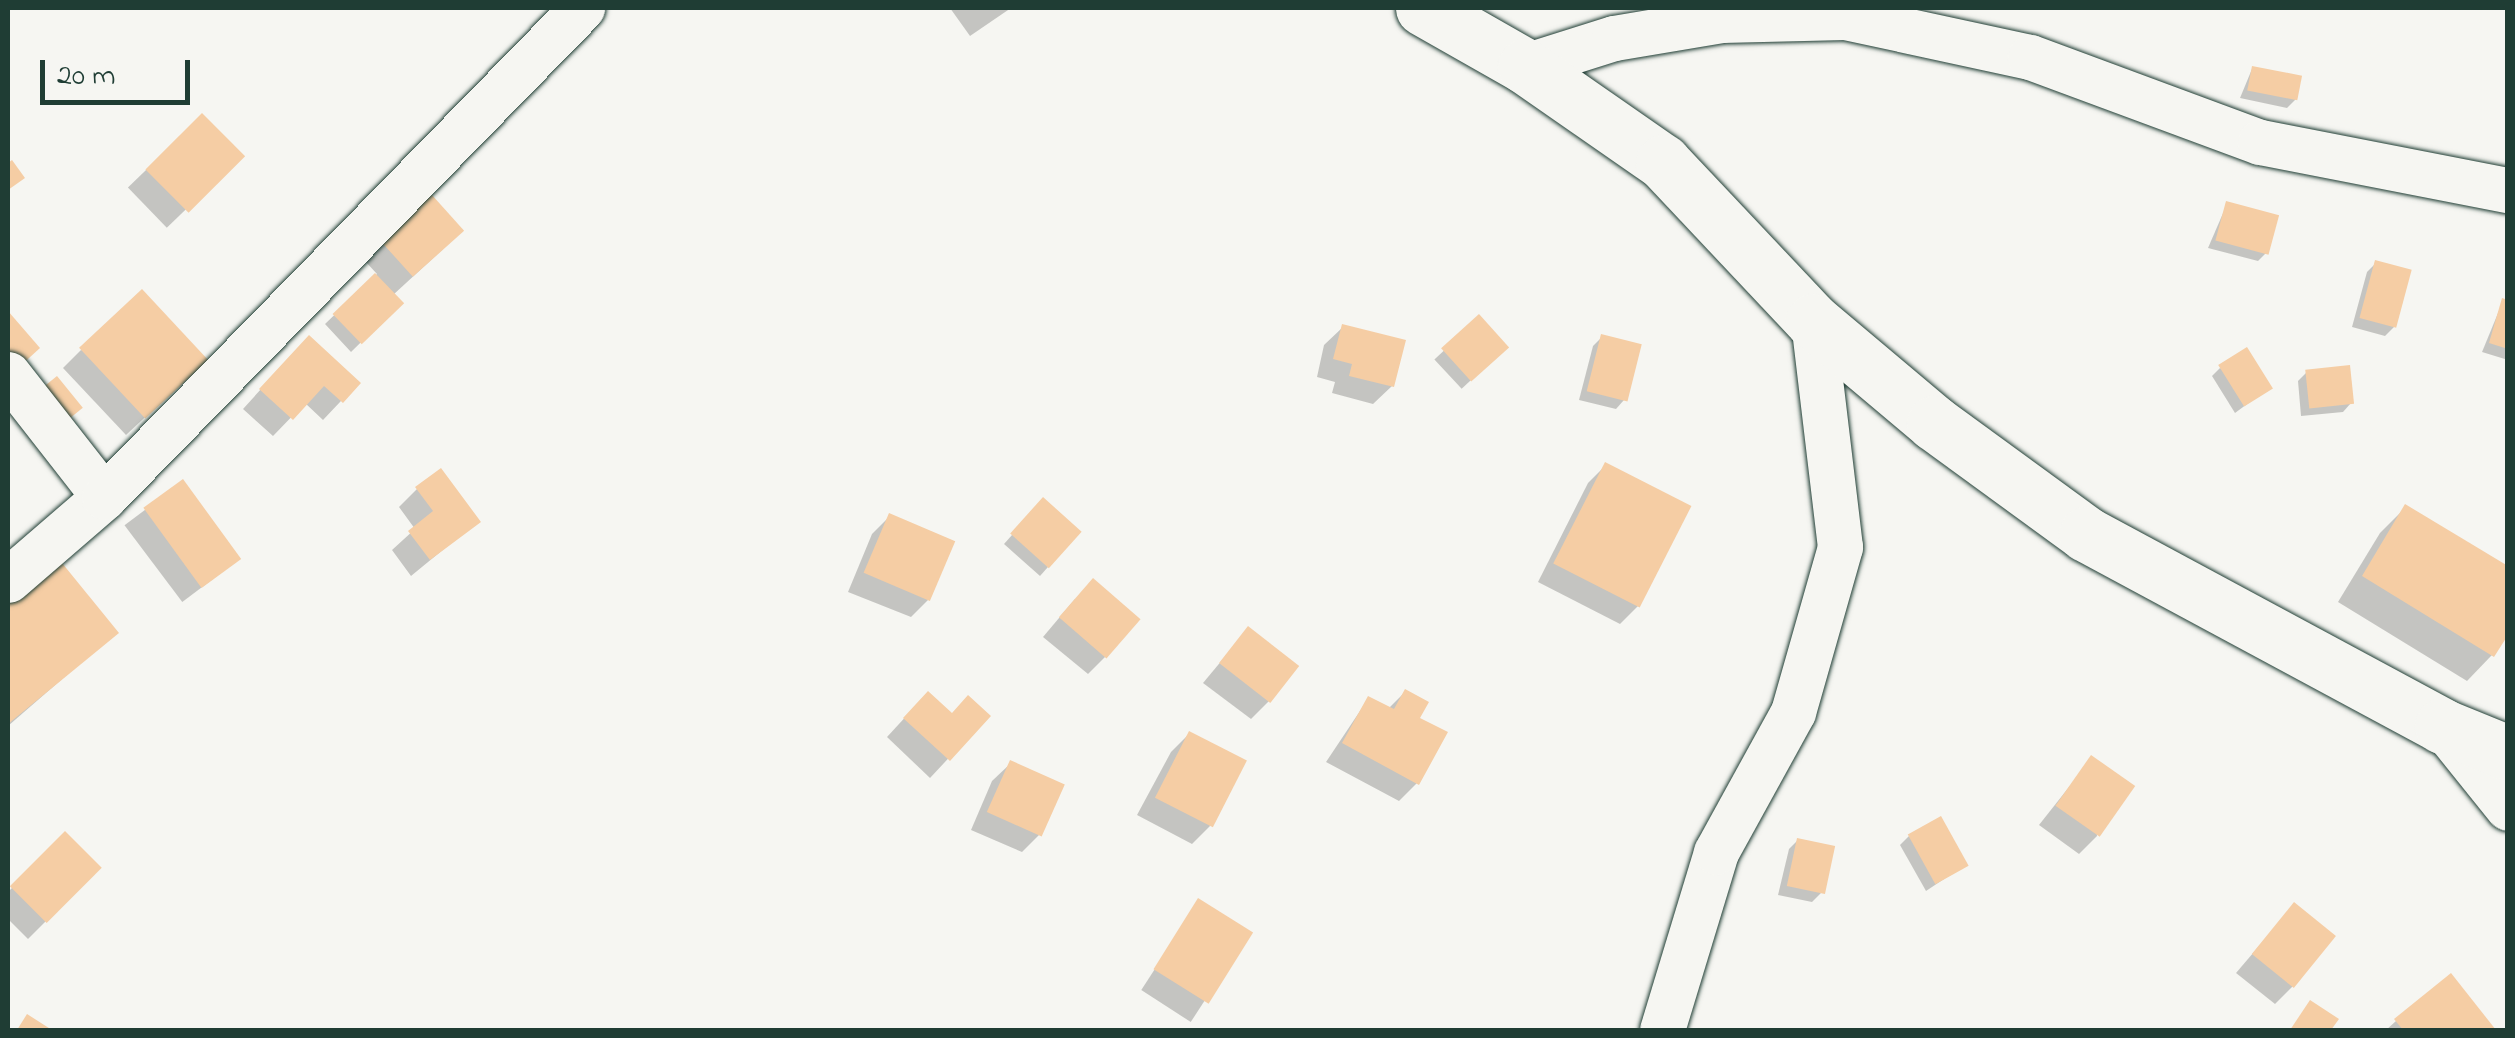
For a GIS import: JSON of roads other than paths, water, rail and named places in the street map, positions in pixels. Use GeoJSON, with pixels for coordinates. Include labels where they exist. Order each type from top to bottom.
{"type":"FeatureCollection","features":[{"type":"Feature","properties":{"kind":"street"},"geometry":{"type":"LineString","coordinates":[[8,580],[104,497],[582,8]]}},
{"type":"Feature","properties":{"kind":"street"},"geometry":{"type":"LineString","coordinates":[[1424,8],[1526,66],[1663,162],[1814,321],[1934,424],[2086,534],[2442,726],[2508,754]]}},
{"type":"Feature","properties":{"kind":"street"},"geometry":{"type":"LineString","coordinates":[[1526,66],[1614,38],[1721,20],[1845,17],[2030,57],[2260,142],[2508,190]]}},
{"type":"Feature","properties":{"kind":"street"},"geometry":{"type":"LineString","coordinates":[[1662,1030],[1716,852],[1793,712],[1840,547],[1814,321]]}},
{"type":"Feature","properties":{"kind":"street"},"geometry":{"type":"LineString","coordinates":[[8,374],[104,497]]}},
{"type":"Feature","properties":{"kind":"street"},"geometry":{"type":"LineString","coordinates":[[2442,726],[2508,808]]}}]}
